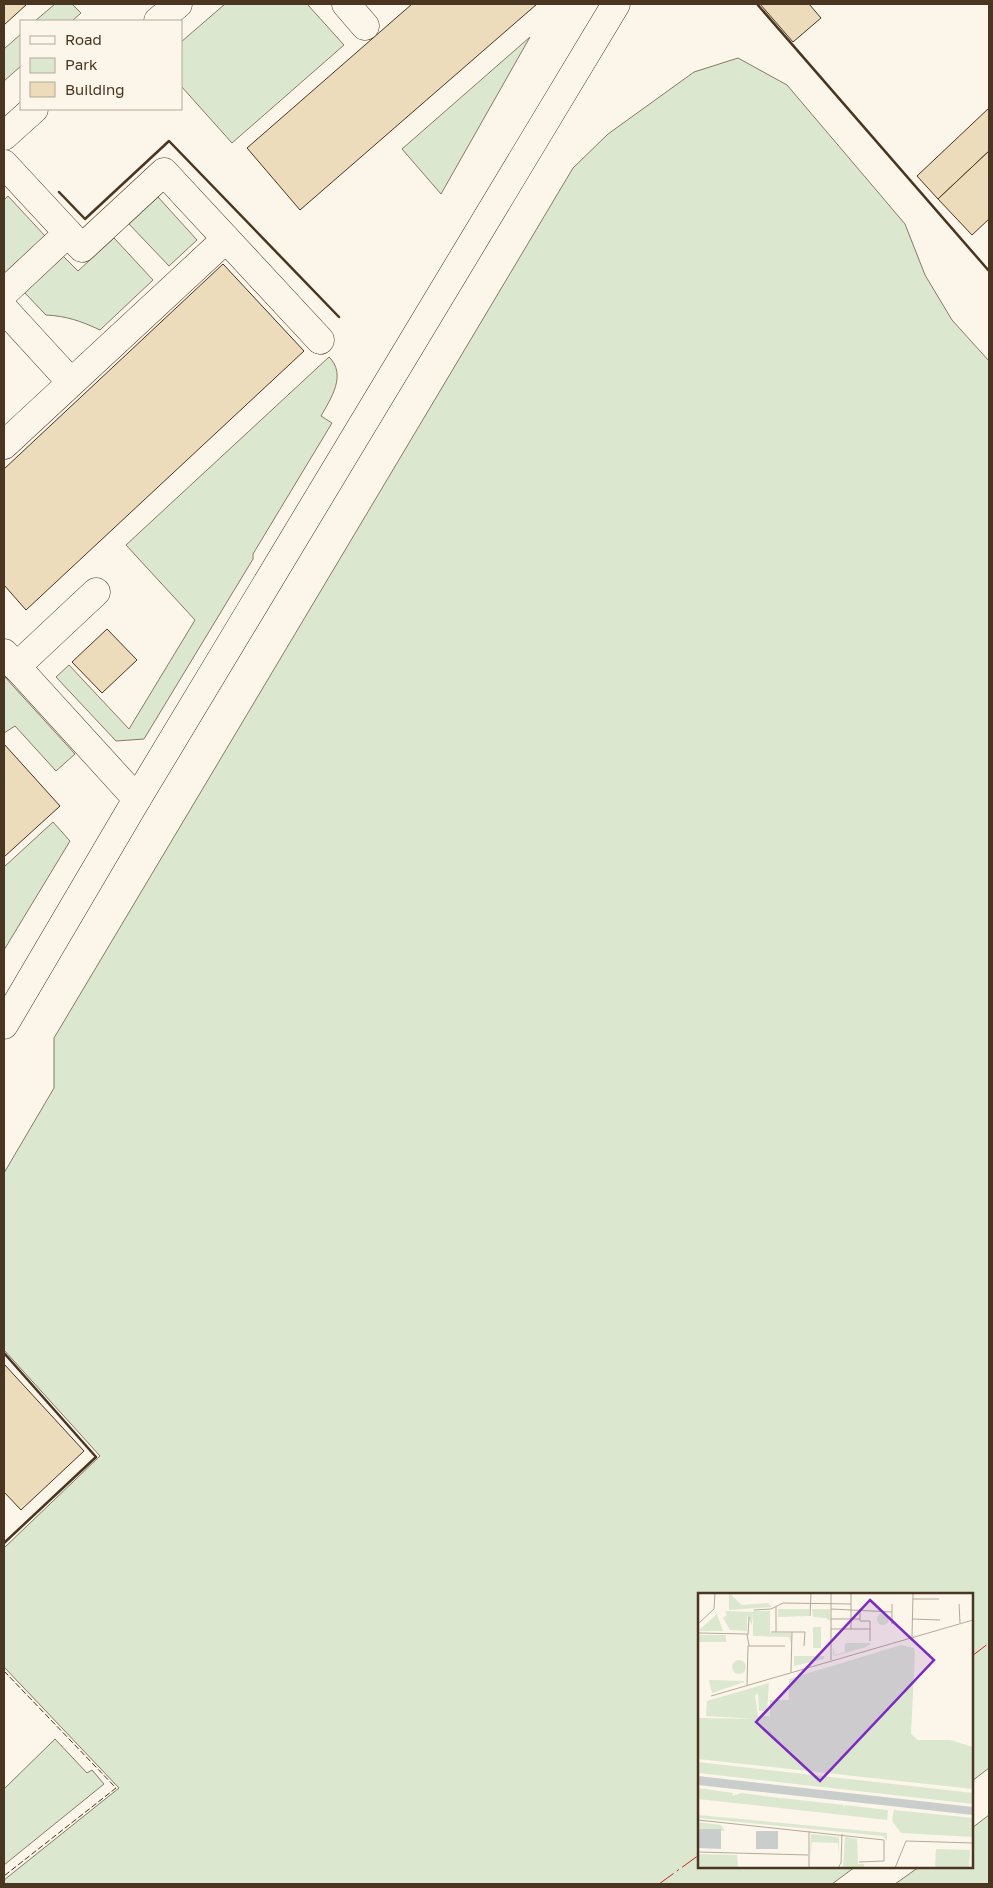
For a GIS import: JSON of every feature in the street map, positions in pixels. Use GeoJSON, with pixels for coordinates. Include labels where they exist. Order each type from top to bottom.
{"type":"FeatureCollection","features":[{"type":"Feature","properties":{"kind":"street"},"geometry":{"type":"LineString","coordinates":[[159,20],[178,4]]}},
{"type":"Feature","properties":{"kind":"street"},"geometry":{"type":"LineString","coordinates":[[346,4],[366,26]]}},
{"type":"Feature","properties":{"kind":"street"},"geometry":{"type":"LineString","coordinates":[[4,1026],[137,799],[616,4]]}},
{"type":"Feature","properties":{"kind":"street"},"geometry":{"type":"LineString","coordinates":[[4,136],[33,110]]}},
{"type":"Feature","properties":{"kind":"street"},"geometry":{"type":"LineString","coordinates":[[4,164],[82,248],[164,172],[320,340]]}},
{"type":"Feature","properties":{"kind":"street"},"geometry":{"type":"LineString","coordinates":[[4,293],[68,233]]}},
{"type":"Feature","properties":{"kind":"street"},"geometry":{"type":"LineString","coordinates":[[4,445],[226,239]]}},
{"type":"Feature","properties":{"kind":"street"},"geometry":{"type":"LineString","coordinates":[[4,309],[71,382]]}},
{"type":"Feature","properties":{"kind":"street"},"geometry":{"type":"LineString","coordinates":[[96,592],[10,660],[137,799]]}},
{"type":"Feature","properties":{"kind":"green space"},"geometry":{"type":"Polygon","coordinates":[[[55,4],[72,4],[81,13],[73,20],[36,20],[55,4]]]}},
{"type":"Feature","properties":{"kind":"green space"},"geometry":{"type":"Polygon","coordinates":[[[225,4],[307,4],[344,45],[232,143],[182,87],[182,41],[225,4]]]}},
{"type":"Feature","properties":{"kind":"green space"},"geometry":{"type":"Polygon","coordinates":[[[20,35],[20,67],[4,81],[4,49],[20,35]]]}},
{"type":"Feature","properties":{"kind":"green space"},"geometry":{"type":"Polygon","coordinates":[[[530,37],[441,194],[402,149],[530,37]]]}},
{"type":"Feature","properties":{"kind":"green space"},"geometry":{"type":"Polygon","coordinates":[[[738,58],[787,85],[905,224],[925,275],[952,320],[989,361],[989,1768],[973,1780],[973,1593],[698,1593],[698,1868],[854,1868],[832,1884],[4,1884],[4,1880],[119,1788],[4,1667],[4,1548],[100,1456],[4,1350],[4,1173],[54,1088],[54,1038],[573,168],[608,134],[694,72],[738,58]]]}},
{"type":"Feature","properties":{"kind":"green space"},"geometry":{"type":"Polygon","coordinates":[[[8,196],[46,237],[7,274],[4,271],[4,200],[8,196]]]}},
{"type":"Feature","properties":{"kind":"green space"},"geometry":{"type":"Polygon","coordinates":[[[158,197],[197,240],[169,266],[129,224],[158,197]]]}},
{"type":"Feature","properties":{"kind":"green space"},"geometry":{"type":"Polygon","coordinates":[[[114,238],[153,280],[100,330],[60,316],[46,315],[23,291],[62,255],[78,271],[114,238]]]}},
{"type":"Feature","properties":{"kind":"green space"},"geometry":{"type":"Polygon","coordinates":[[[329,357],[337,371],[337,379],[333,394],[321,416],[332,423],[253,554],[253,559],[144,739],[116,741],[56,677],[69,665],[129,729],[195,620],[126,545],[329,357]]]}},
{"type":"Feature","properties":{"kind":"green space"},"geometry":{"type":"Polygon","coordinates":[[[4,676],[75,754],[56,771],[15,726],[4,733],[4,676]]]}},
{"type":"Feature","properties":{"kind":"green space"},"geometry":{"type":"Polygon","coordinates":[[[53,822],[70,841],[4,950],[4,867],[53,822]]]}},
{"type":"Feature","properties":{"kind":"green space"},"geometry":{"type":"Polygon","coordinates":[[[55,1739],[87,1773],[92,1770],[104,1784],[4,1865],[4,1789],[55,1739]]]}},
{"type":"Feature","properties":{"kind":"green space"},"geometry":{"type":"Polygon","coordinates":[[[989,1815],[989,1884],[895,1884],[918,1868],[973,1868],[973,1827],[989,1815]]]}},
{"type":"Feature","properties":{"kind":"building"},"geometry":{"type":"Polygon","coordinates":[[[4,4],[27,4],[4,25],[4,4]]]}},
{"type":"Feature","properties":{"kind":"building"},"geometry":{"type":"Polygon","coordinates":[[[412,4],[537,4],[300,210],[247,148],[412,4]]]}},
{"type":"Feature","properties":{"kind":"building"},"geometry":{"type":"Polygon","coordinates":[[[760,4],[809,4],[821,18],[793,42],[760,4]]]}},
{"type":"Feature","properties":{"kind":"building"},"geometry":{"type":"Polygon","coordinates":[[[989,108],[989,151],[938,199],[917,176],[989,108]]]}},
{"type":"Feature","properties":{"kind":"building"},"geometry":{"type":"Polygon","coordinates":[[[989,151],[989,219],[972,235],[938,199],[989,151]]]}},
{"type":"Feature","properties":{"kind":"building"},"geometry":{"type":"Polygon","coordinates":[[[223,264],[304,351],[26,610],[4,585],[4,469],[223,264]]]}},
{"type":"Feature","properties":{"kind":"building"},"geometry":{"type":"Polygon","coordinates":[[[107,629],[137,660],[102,693],[72,662],[107,629]]]}},
{"type":"Feature","properties":{"kind":"building"},"geometry":{"type":"Polygon","coordinates":[[[4,744],[60,806],[4,857],[4,744]]]}},
{"type":"Feature","properties":{"kind":"building"},"geometry":{"type":"Polygon","coordinates":[[[4,1364],[84,1451],[21,1510],[4,1492],[4,1364]]]}},
{"type":"Feature","properties":{"kind":"fence"},"geometry":{"type":"LineString","coordinates":[[4,1671],[116,1788],[4,1876]]}},
{"type":"Feature","properties":{"kind":"wall"},"geometry":{"type":"LineString","coordinates":[[757,4],[989,271]]}},
{"type":"Feature","properties":{"kind":"wall"},"geometry":{"type":"LineString","coordinates":[[59,192],[85,219],[169,141],[339,317]]}},
{"type":"Feature","properties":{"kind":"wall"},"geometry":{"type":"LineString","coordinates":[[4,1353],[96,1457],[4,1543]]}},
{"type":"Feature","properties":{"kind":"power"},"geometry":{"type":"LineString","coordinates":[[973,1655],[989,1643]]}},
{"type":"Feature","properties":{"kind":"power"},"geometry":{"type":"LineString","coordinates":[[659,1884],[698,1856]]}}]}
